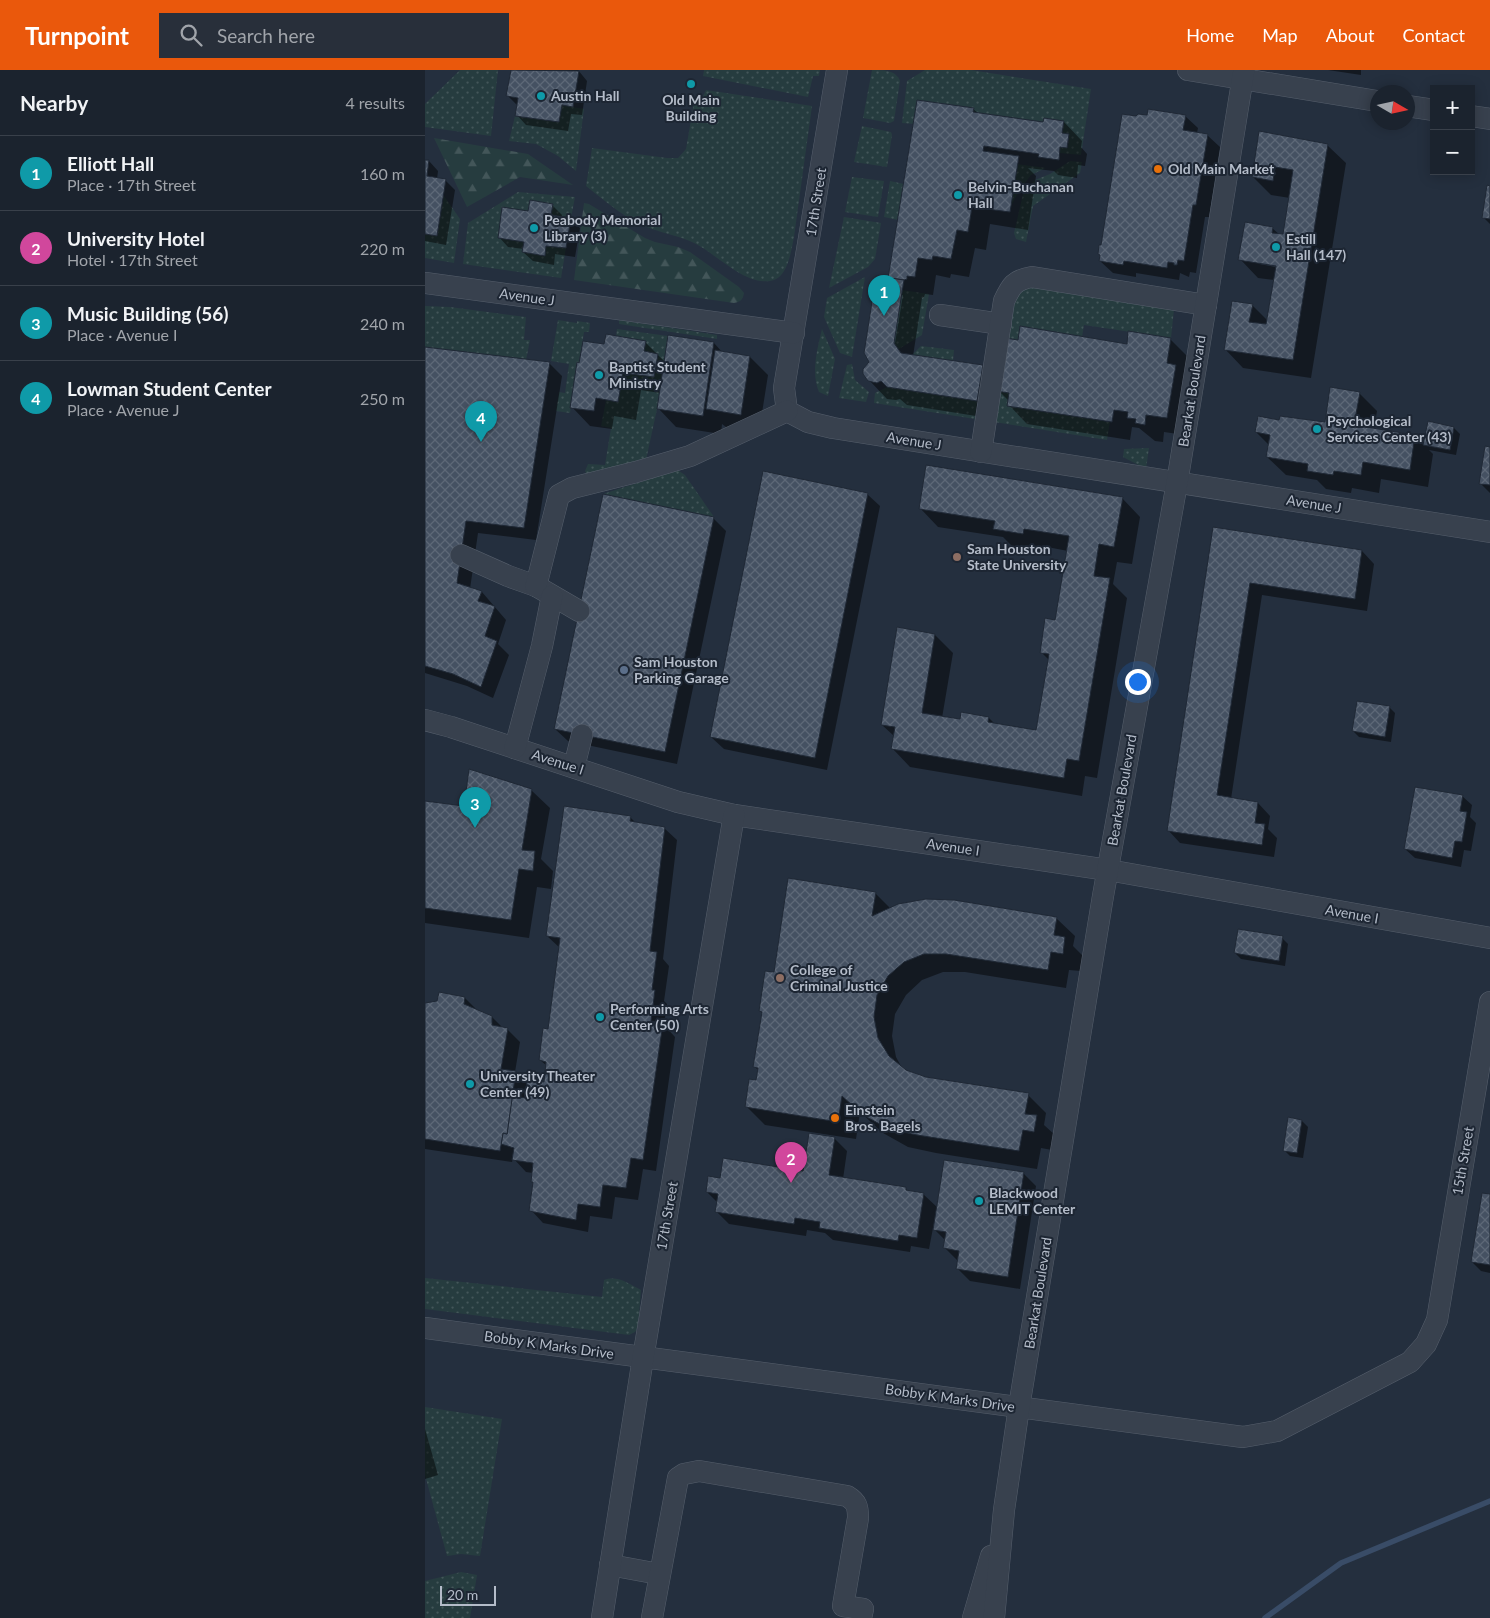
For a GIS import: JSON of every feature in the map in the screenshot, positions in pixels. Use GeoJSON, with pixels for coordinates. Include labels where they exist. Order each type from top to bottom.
{"type":"FeatureCollection","features":[{"type":"Feature","properties":{"kind":"street","name":"17th Street"},"geometry":{"type":"LineString","coordinates":[[794,333],[837,70]]}},
{"type":"Feature","properties":{"kind":"street"},"geometry":{"type":"LineString","coordinates":[[1188,70],[1243,74],[1370,100]]}},
{"type":"Feature","properties":{"kind":"street","name":"Bearkat Boulevard"},"geometry":{"type":"LineString","coordinates":[[994,1618],[1004,1510],[1019,1407],[1108,870],[1177,483],[1243,74]]}},
{"type":"Feature","properties":{"kind":"street"},"geometry":{"type":"LineString","coordinates":[[1415,107],[1430,109]]}},
{"type":"Feature","properties":{"kind":"street"},"geometry":{"type":"LineString","coordinates":[[1475,117],[1490,119]]}},
{"type":"Feature","properties":{"kind":"street"},"geometry":{"type":"LineString","coordinates":[[981,452],[1004,301],[1009,290],[1021,279],[1032,277],[1206,304]]}},
{"type":"Feature","properties":{"kind":"street","name":"Avenue J"},"geometry":{"type":"LineString","coordinates":[[425,283],[794,333]]}},
{"type":"Feature","properties":{"kind":"street"},"geometry":{"type":"LineString","coordinates":[[940,315],[1001,324]]}},
{"type":"Feature","properties":{"kind":"street"},"geometry":{"type":"LineString","coordinates":[[515,748],[542,646],[544,591],[559,495],[572,488],[690,456],[787,411],[784,388],[794,333]]}},
{"type":"Feature","properties":{"kind":"street","name":"Avenue J"},"geometry":{"type":"LineString","coordinates":[[787,411],[808,422],[833,428],[1490,532]]}},
{"type":"Feature","properties":{"kind":"street"},"geometry":{"type":"LineString","coordinates":[[461,556],[544,591],[579,611]]}},
{"type":"Feature","properties":{"kind":"street","name":"Avenue I"},"geometry":{"type":"LineString","coordinates":[[425,720],[678,802],[734,815],[1108,870],[1490,938]]}},
{"type":"Feature","properties":{"kind":"street"},"geometry":{"type":"LineString","coordinates":[[574,767],[582,735]]}},
{"type":"Feature","properties":{"kind":"street","name":"17th Street"},"geometry":{"type":"LineString","coordinates":[[602,1618],[643,1358],[734,815]]}},
{"type":"Feature","properties":{"kind":"street","name":"15th Street"},"geometry":{"type":"LineString","coordinates":[[1437,1320],[1490,1002]]}},
{"type":"Feature","properties":{"kind":"street","name":"Bobby K Marks Drive"},"geometry":{"type":"LineString","coordinates":[[425,1328],[1243,1437],[1277,1431],[1410,1362],[1426,1344],[1437,1320]]}},
{"type":"Feature","properties":{"kind":"street"},"geometry":{"type":"LineString","coordinates":[[652,1618],[678,1478],[684,1474],[699,1471],[847,1496],[854,1500],[857,1504],[859,1518],[843,1606],[863,1609],[861,1618]]}},
{"type":"Feature","properties":{"kind":"street","name":"Bearkat Boulevard"},"geometry":{"type":"LineString","coordinates":[[973,1618],[1004,1510]]}},
{"type":"Feature","properties":{"kind":"street"},"geometry":{"type":"LineString","coordinates":[[610,1565],[659,1574]]}},
{"type":"Feature","properties":{"kind":"green space"},"geometry":{"type":"Polygon","coordinates":[[[460,70],[498,70],[491,136],[425,127],[425,104],[460,70]]]}},
{"type":"Feature","properties":{"kind":"green space"},"geometry":{"type":"Polygon","coordinates":[[[704,70],[820,70],[819,76],[813,76],[808,97],[703,76],[704,70]]]}},
{"type":"Feature","properties":{"kind":"green space"},"geometry":{"type":"Polygon","coordinates":[[[872,70],[893,73],[900,81],[894,121],[890,123],[863,118],[872,70]]]}},
{"type":"Feature","properties":{"kind":"green space"},"geometry":{"type":"Polygon","coordinates":[[[925,70],[971,70],[1091,89],[1081,155],[1059,153],[1060,147],[1068,148],[1069,134],[1062,133],[1064,121],[1044,118],[1043,122],[973,112],[974,108],[918,100],[914,124],[902,123],[907,81],[925,70]]]}},
{"type":"Feature","properties":{"kind":"green space"},"geometry":{"type":"Polygon","coordinates":[[[706,90],[812,106],[792,250],[785,270],[776,279],[761,281],[741,274],[696,244],[637,223],[586,186],[592,148],[678,158],[686,149],[695,97],[702,98],[706,90]]]}},
{"type":"Feature","properties":{"kind":"green space"},"geometry":{"type":"Polygon","coordinates":[[[562,105],[584,109],[576,171],[558,156],[536,144],[509,141],[515,116],[559,122],[562,105]]]}},
{"type":"Feature","properties":{"kind":"green space"},"geometry":{"type":"Polygon","coordinates":[[[862,126],[891,132],[887,167],[854,162],[862,126]]]}},
{"type":"Feature","properties":{"kind":"green space"},"geometry":{"type":"Polygon","coordinates":[[[434,138],[528,154],[573,185],[520,177],[467,207],[434,138]]]}},
{"type":"Feature","properties":{"kind":"green space"},"geometry":{"type":"Polygon","coordinates":[[[1070,161],[1082,162],[1080,173],[1033,206],[1026,242],[1016,239],[1014,233],[1023,194],[1035,180],[1050,174],[1070,161]]]}},
{"type":"Feature","properties":{"kind":"green space"},"geometry":{"type":"Polygon","coordinates":[[[1017,164],[1046,168],[1031,175],[1011,206],[1017,164]]]}},
{"type":"Feature","properties":{"kind":"green space"},"geometry":{"type":"Polygon","coordinates":[[[852,177],[884,181],[878,217],[845,212],[852,177]]]}},
{"type":"Feature","properties":{"kind":"green space"},"geometry":{"type":"Polygon","coordinates":[[[890,181],[904,184],[898,220],[884,217],[890,181]]]}},
{"type":"Feature","properties":{"kind":"green space"},"geometry":{"type":"Polygon","coordinates":[[[518,192],[575,197],[571,218],[551,215],[553,204],[528,211],[502,208],[498,238],[524,242],[522,252],[545,256],[546,246],[566,248],[561,278],[463,264],[468,223],[518,192]]]}},
{"type":"Feature","properties":{"kind":"green space"},"geometry":{"type":"Polygon","coordinates":[[[444,196],[460,219],[454,263],[425,258],[425,234],[437,236],[444,196]]]}},
{"type":"Feature","properties":{"kind":"green space"},"geometry":{"type":"Polygon","coordinates":[[[584,203],[589,204],[645,238],[690,252],[739,287],[744,293],[742,299],[734,303],[574,280],[584,203]]]}},
{"type":"Feature","properties":{"kind":"green space"},"geometry":{"type":"Polygon","coordinates":[[[844,217],[881,223],[875,259],[868,267],[829,288],[844,217]]]}},
{"type":"Feature","properties":{"kind":"green space"},"geometry":{"type":"Polygon","coordinates":[[[865,277],[852,357],[840,353],[824,317],[827,298],[865,277]]]}},
{"type":"Feature","properties":{"kind":"green space"},"geometry":{"type":"Polygon","coordinates":[[[1032,287],[1174,309],[1171,338],[1084,325],[1082,337],[1020,326],[1018,340],[1008,338],[1015,299],[1020,291],[1032,287]]]}},
{"type":"Feature","properties":{"kind":"green space"},"geometry":{"type":"Polygon","coordinates":[[[902,290],[929,294],[922,335],[899,349],[894,343],[902,290]]]}},
{"type":"Feature","properties":{"kind":"green space"},"geometry":{"type":"Polygon","coordinates":[[[425,306],[450,307],[526,317],[524,340],[530,340],[526,360],[425,347],[425,306]]]}},
{"type":"Feature","properties":{"kind":"green space"},"geometry":{"type":"Polygon","coordinates":[[[558,320],[590,323],[589,332],[584,332],[579,363],[577,363],[570,413],[556,411],[559,392],[565,393],[569,364],[551,361],[558,320]]]}},
{"type":"Feature","properties":{"kind":"green space"},"geometry":{"type":"Polygon","coordinates":[[[619,320],[717,335],[717,339],[619,324],[619,320]]]}},
{"type":"Feature","properties":{"kind":"green space"},"geometry":{"type":"Polygon","coordinates":[[[617,329],[668,336],[657,409],[646,460],[588,477],[585,471],[588,464],[605,465],[611,428],[601,426],[606,400],[618,402],[623,373],[654,377],[658,354],[644,351],[646,341],[616,336],[617,329]]]}},
{"type":"Feature","properties":{"kind":"green space"},"geometry":{"type":"Polygon","coordinates":[[[822,329],[835,359],[828,396],[819,392],[815,377],[818,345],[822,329]]]}},
{"type":"Feature","properties":{"kind":"green space"},"geometry":{"type":"Polygon","coordinates":[[[921,346],[954,350],[953,361],[912,355],[921,346]]]}},
{"type":"Feature","properties":{"kind":"green space"},"geometry":{"type":"Polygon","coordinates":[[[852,364],[855,380],[869,392],[866,402],[839,398],[847,365],[852,364]]]}},
{"type":"Feature","properties":{"kind":"green space"},"geometry":{"type":"Polygon","coordinates":[[[887,387],[977,401],[975,419],[874,403],[875,393],[887,387]]]}},
{"type":"Feature","properties":{"kind":"green space"},"geometry":{"type":"Polygon","coordinates":[[[999,391],[1009,393],[1008,406],[1110,422],[1107,440],[994,422],[999,391]]]}},
{"type":"Feature","properties":{"kind":"green space"},"geometry":{"type":"Polygon","coordinates":[[[1149,448],[1146,469],[1123,457],[1124,449],[1149,448]]]}},
{"type":"Feature","properties":{"kind":"green space"},"geometry":{"type":"Polygon","coordinates":[[[679,471],[685,475],[714,517],[603,494],[679,471]]]}},
{"type":"Feature","properties":{"kind":"green space"},"geometry":{"type":"Polygon","coordinates":[[[425,1278],[602,1297],[604,1280],[619,1279],[641,1290],[638,1328],[629,1335],[425,1309],[425,1278]]]}},
{"type":"Feature","properties":{"kind":"green space"},"geometry":{"type":"Polygon","coordinates":[[[425,1407],[502,1419],[480,1556],[461,1554],[447,1556],[425,1475],[425,1407]]]}},
{"type":"Feature","properties":{"kind":"green space"},"geometry":{"type":"Polygon","coordinates":[[[461,1572],[477,1575],[470,1618],[425,1618],[425,1581],[461,1572]]]}},
{"type":"Feature","properties":{"kind":"building","name":"Austin Hall"},"geometry":{"type":"Polygon","coordinates":[[[511,70],[579,71],[573,107],[562,105],[559,122],[515,116],[518,98],[506,96],[511,70]]]}},
{"type":"Feature","properties":{"kind":"building","name":"Belvin-Buchanan Hall"},"geometry":{"type":"Polygon","coordinates":[[[917,100],[974,108],[973,112],[1043,122],[1044,118],[1064,121],[1062,133],[1069,134],[1067,148],[1060,147],[1059,160],[1038,157],[1039,154],[984,146],[983,151],[1019,156],[1010,212],[972,207],[968,232],[957,230],[951,259],[933,256],[932,260],[918,258],[915,277],[907,276],[907,279],[904,280],[888,278],[917,100]]]}},
{"type":"Feature","properties":{"kind":"building","name":"Old Main Market"},"geometry":{"type":"Polygon","coordinates":[[[1148,109],[1186,115],[1183,130],[1208,134],[1196,205],[1193,205],[1184,261],[1178,260],[1177,265],[1168,262],[1167,268],[1124,261],[1123,265],[1099,261],[1100,255],[1098,254],[1122,114],[1147,115],[1148,109]]]}},
{"type":"Feature","properties":{"kind":"building","name":"Estill Hall (147)"},"geometry":{"type":"Polygon","coordinates":[[[1259,131],[1328,144],[1293,360],[1224,350],[1232,301],[1253,304],[1249,322],[1266,324],[1276,266],[1238,260],[1245,222],[1273,227],[1272,233],[1283,234],[1293,170],[1275,167],[1273,181],[1252,177],[1259,131]]]}},
{"type":"Feature","properties":{"kind":"building"},"geometry":{"type":"Polygon","coordinates":[[[425,160],[429,160],[427,176],[446,179],[437,236],[425,234],[425,160]]]}},
{"type":"Feature","properties":{"kind":"building"},"geometry":{"type":"Polygon","coordinates":[[[1487,185],[1490,186],[1490,219],[1482,218],[1487,185]]]}},
{"type":"Feature","properties":{"kind":"building","name":"Peabody Memorial Library (3)"},"geometry":{"type":"Polygon","coordinates":[[[530,200],[553,204],[551,215],[571,218],[566,248],[546,246],[545,256],[522,252],[524,242],[498,238],[502,207],[528,211],[530,200]]]}},
{"type":"Feature","properties":{"kind":"building"},"geometry":{"type":"Polygon","coordinates":[[[876,276],[904,280],[894,343],[901,353],[983,365],[977,401],[887,387],[881,381],[877,383],[868,381],[863,374],[863,369],[869,362],[864,353],[876,276]]]}},
{"type":"Feature","properties":{"kind":"building"},"geometry":{"type":"Polygon","coordinates":[[[1020,326],[1127,344],[1128,331],[1171,338],[1167,363],[1176,365],[1167,418],[1146,415],[1145,425],[1135,423],[1136,419],[1127,418],[1128,412],[1114,410],[1112,422],[1007,406],[1009,393],[997,391],[1005,338],[1018,340],[1020,326]]]}},
{"type":"Feature","properties":{"kind":"building","name":"Baptist Student Ministry"},"geometry":{"type":"Polygon","coordinates":[[[606,334],[646,341],[644,351],[658,354],[654,377],[623,373],[618,402],[596,398],[594,411],[570,408],[577,362],[579,363],[583,341],[604,344],[606,334]]]}},
{"type":"Feature","properties":{"kind":"building"},"geometry":{"type":"Polygon","coordinates":[[[668,335],[714,342],[703,416],[657,409],[668,335]]]}},
{"type":"Feature","properties":{"kind":"building"},"geometry":{"type":"Polygon","coordinates":[[[425,347],[550,362],[524,528],[466,521],[457,583],[482,591],[478,601],[495,606],[485,636],[497,641],[481,687],[453,674],[425,666],[425,347]]]}},
{"type":"Feature","properties":{"kind":"building"},"geometry":{"type":"Polygon","coordinates":[[[715,350],[750,356],[741,415],[706,409],[715,350]]]}},
{"type":"Feature","properties":{"kind":"building","name":"Psychological Services Center (43)"},"geometry":{"type":"Polygon","coordinates":[[[1330,387],[1360,392],[1354,425],[1415,435],[1410,470],[1363,462],[1361,475],[1334,471],[1333,475],[1307,471],[1308,464],[1266,457],[1270,435],[1255,432],[1258,416],[1279,420],[1280,416],[1325,422],[1330,387]]]}},
{"type":"Feature","properties":{"kind":"building"},"geometry":{"type":"Polygon","coordinates":[[[1428,421],[1454,427],[1450,450],[1423,445],[1428,421]]]}},
{"type":"Feature","properties":{"kind":"building"},"geometry":{"type":"Polygon","coordinates":[[[1485,446],[1490,447],[1490,485],[1479,484],[1485,446]]]}},
{"type":"Feature","properties":{"kind":"building"},"geometry":{"type":"Polygon","coordinates":[[[926,465],[1123,497],[1114,547],[1099,544],[1094,576],[1110,578],[1079,761],[1067,759],[1064,778],[891,749],[895,727],[881,725],[897,627],[935,634],[922,713],[960,719],[961,712],[989,717],[988,722],[1036,730],[1049,654],[1040,653],[1045,618],[1055,620],[1069,536],[1024,529],[1023,534],[993,529],[995,521],[919,509],[926,465]]]}},
{"type":"Feature","properties":{"kind":"building"},"geometry":{"type":"Polygon","coordinates":[[[763,471],[868,493],[815,758],[710,737],[763,471]]]}},
{"type":"Feature","properties":{"kind":"building","name":"Sam Houston Parking Garage"},"geometry":{"type":"Polygon","coordinates":[[[603,494],[714,517],[665,752],[554,729],[603,494]]]}},
{"type":"Feature","properties":{"kind":"building"},"geometry":{"type":"Polygon","coordinates":[[[1213,527],[1362,550],[1355,599],[1250,583],[1217,795],[1258,802],[1255,823],[1265,824],[1262,845],[1167,831],[1213,527]]]}},
{"type":"Feature","properties":{"kind":"building"},"geometry":{"type":"Polygon","coordinates":[[[1357,701],[1390,706],[1385,737],[1352,731],[1357,701]]]}},
{"type":"Feature","properties":{"kind":"building"},"geometry":{"type":"Polygon","coordinates":[[[469,769],[532,789],[522,850],[535,851],[533,871],[519,869],[511,920],[425,908],[425,801],[464,806],[469,769]]]}},
{"type":"Feature","properties":{"kind":"building"},"geometry":{"type":"Polygon","coordinates":[[[1415,787],[1463,795],[1460,811],[1467,812],[1462,842],[1455,841],[1452,858],[1404,849],[1415,787]]]}},
{"type":"Feature","properties":{"kind":"building","name":"Performing Arts Center (50)"},"geometry":{"type":"Polygon","coordinates":[[[564,806],[631,816],[630,821],[665,827],[650,951],[657,952],[652,990],[655,990],[651,1021],[663,1023],[643,1160],[631,1158],[626,1188],[603,1185],[600,1207],[578,1204],[576,1220],[529,1211],[533,1182],[531,1182],[533,1163],[512,1160],[514,1148],[501,1144],[503,1133],[507,1134],[512,1096],[525,1098],[527,1081],[544,1082],[546,1062],[539,1060],[543,1028],[548,1029],[560,938],[546,936],[564,806]]]}},
{"type":"Feature","properties":{"kind":"building"},"geometry":{"type":"Polygon","coordinates":[[[788,878],[876,892],[872,916],[898,904],[926,899],[954,900],[1057,917],[1054,935],[1065,937],[1063,954],[1051,952],[1048,970],[946,954],[924,954],[904,962],[888,976],[877,995],[874,1017],[878,1038],[889,1056],[906,1070],[926,1077],[1029,1093],[1025,1114],[1037,1115],[1034,1132],[1023,1130],[1019,1151],[889,1129],[863,1115],[842,1096],[838,1122],[745,1107],[749,1079],[756,1080],[758,1068],[753,1067],[762,1012],[759,1011],[765,971],[774,972],[788,878]]]}},
{"type":"Feature","properties":{"kind":"building"},"geometry":{"type":"Polygon","coordinates":[[[1238,929],[1283,936],[1279,961],[1234,953],[1238,929]]]}},
{"type":"Feature","properties":{"kind":"building","name":"University Theater Center (49)"},"geometry":{"type":"Polygon","coordinates":[[[439,992],[465,997],[464,1004],[492,1016],[492,1025],[508,1028],[501,1069],[516,1071],[507,1134],[503,1133],[500,1151],[425,1139],[425,1003],[437,1001],[439,992]]]}},
{"type":"Feature","properties":{"kind":"building"},"geometry":{"type":"Polygon","coordinates":[[[1288,1117],[1302,1120],[1297,1153],[1283,1151],[1288,1117]]]}},
{"type":"Feature","properties":{"kind":"building"},"geometry":{"type":"Polygon","coordinates":[[[809,1133],[835,1137],[829,1175],[906,1187],[906,1190],[924,1193],[917,1238],[899,1235],[898,1241],[819,1228],[820,1222],[795,1218],[794,1224],[715,1212],[718,1194],[706,1192],[708,1176],[720,1178],[723,1158],[803,1171],[809,1133]]]}},
{"type":"Feature","properties":{"kind":"building","name":"Blackwood LEMIT Center"},"geometry":{"type":"Polygon","coordinates":[[[944,1160],[1024,1172],[1008,1277],[956,1269],[959,1251],[943,1248],[946,1232],[933,1230],[944,1160]]]}},
{"type":"Feature","properties":{"kind":"building"},"geometry":{"type":"Polygon","coordinates":[[[1482,1193],[1490,1194],[1490,1265],[1471,1262],[1482,1193]]]}},
{"type":"Feature","properties":{"kind":"waterway"},"geometry":{"type":"LineString","coordinates":[[1265,1618],[1341,1563],[1490,1501]]}},
{"type":"Feature","properties":{"kind":"place","name":"Old Main Building"},"geometry":{"type":"Point","coordinates":[691,84]}},
{"type":"Feature","properties":{"kind":"place","name":"Austin Hall"},"geometry":{"type":"Point","coordinates":[541,96]}},
{"type":"Feature","properties":{"kind":"place","name":"Old Main Market"},"geometry":{"type":"Point","coordinates":[1158,169]}},
{"type":"Feature","properties":{"kind":"place","name":"Belvin-Buchanan Hall"},"geometry":{"type":"Point","coordinates":[958,195]}},
{"type":"Feature","properties":{"kind":"place","name":"Peabody Memorial Library (3)"},"geometry":{"type":"Point","coordinates":[534,228]}},
{"type":"Feature","properties":{"kind":"place","name":"Estill Hall (147)"},"geometry":{"type":"Point","coordinates":[1276,247]}},
{"type":"Feature","properties":{"kind":"place","name":"Elliott Hall"},"geometry":{"type":"Point","coordinates":[884,316]}},
{"type":"Feature","properties":{"kind":"place","name":"Baptist Student Ministry"},"geometry":{"type":"Point","coordinates":[599,375]}},
{"type":"Feature","properties":{"kind":"place","name":"Psychological Services Center (43)"},"geometry":{"type":"Point","coordinates":[1317,429]}},
{"type":"Feature","properties":{"kind":"place","name":"Lowman Student Center"},"geometry":{"type":"Point","coordinates":[481,442]}},
{"type":"Feature","properties":{"kind":"place","name":"Sam Houston State University"},"geometry":{"type":"Point","coordinates":[957,557]}},
{"type":"Feature","properties":{"kind":"place","name":"Sam Houston Parking Garage"},"geometry":{"type":"Point","coordinates":[624,670]}},
{"type":"Feature","properties":{"kind":"place","name":"Music Building (56)"},"geometry":{"type":"Point","coordinates":[475,828]}},
{"type":"Feature","properties":{"kind":"place","name":"College of Criminal Justice"},"geometry":{"type":"Point","coordinates":[780,978]}},
{"type":"Feature","properties":{"kind":"place","name":"Performing Arts Center (50)"},"geometry":{"type":"Point","coordinates":[600,1017]}},
{"type":"Feature","properties":{"kind":"place","name":"University Theater Center (49)"},"geometry":{"type":"Point","coordinates":[470,1084]}},
{"type":"Feature","properties":{"kind":"place","name":"Einstein Bros. Bagels"},"geometry":{"type":"Point","coordinates":[835,1118]}},
{"type":"Feature","properties":{"kind":"place","name":"University Hotel"},"geometry":{"type":"Point","coordinates":[791,1183]}},
{"type":"Feature","properties":{"kind":"place","name":"Blackwood LEMIT Center"},"geometry":{"type":"Point","coordinates":[979,1201]}}]}
